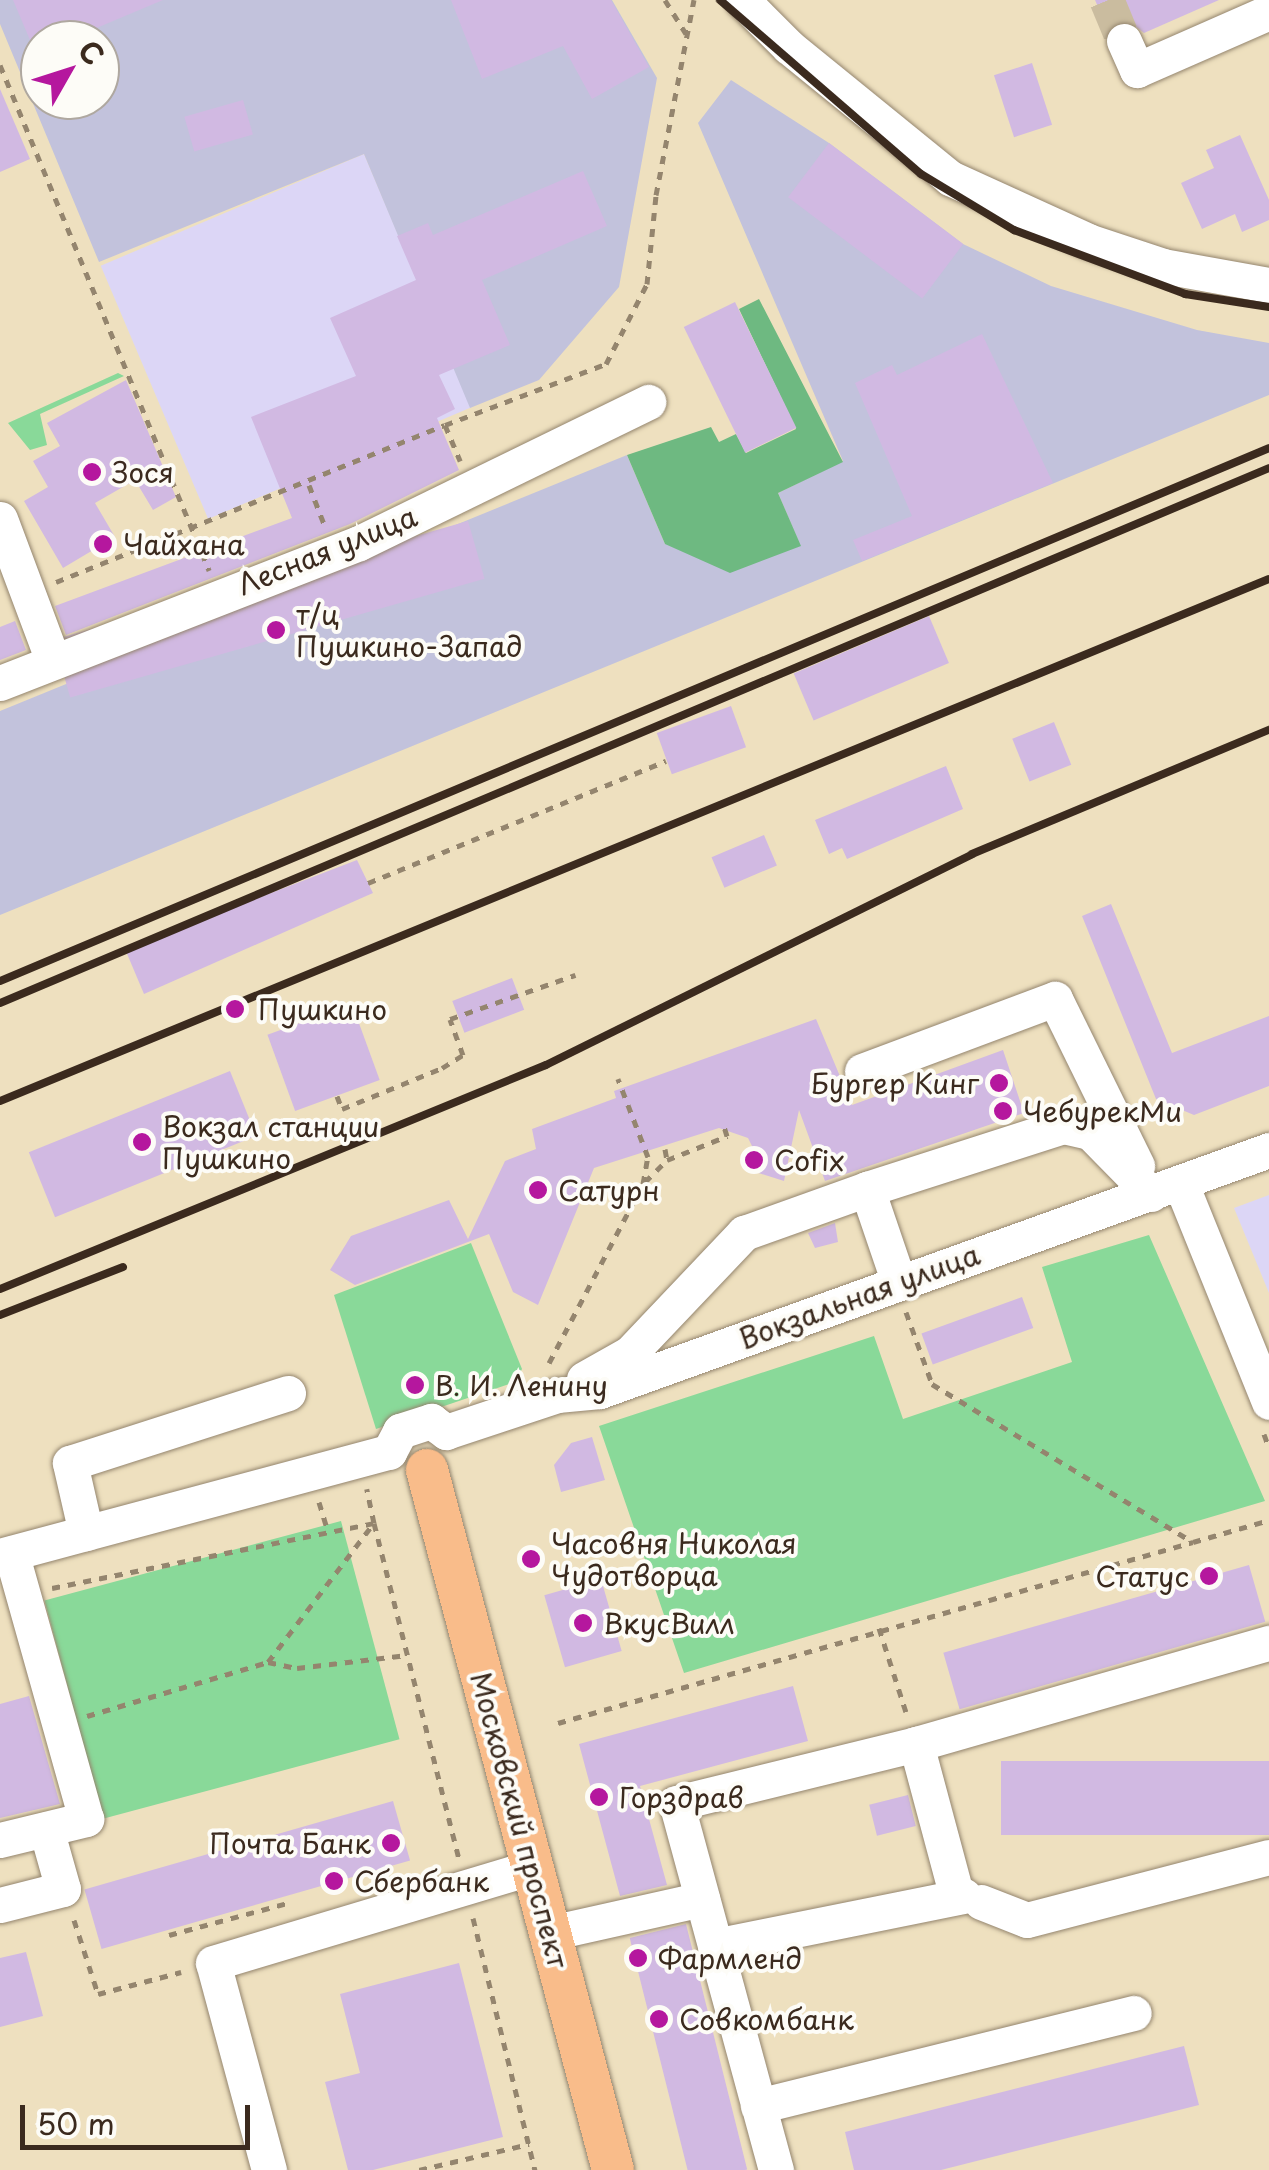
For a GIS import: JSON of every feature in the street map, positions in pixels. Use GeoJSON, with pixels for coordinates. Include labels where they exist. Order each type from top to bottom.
{"type":"FeatureCollection","features":[{"type":"Feature","properties":{"kind":"main road","name":"Московский проспект"},"geometry":{"type":"LineString","coordinates":[[437,1451],[533,1866],[613,2170]]}},
{"type":"Feature","properties":{"kind":"street"},"geometry":{"type":"LineString","coordinates":[[742,0],[804,60],[950,178],[1144,260],[1269,285]]}},
{"type":"Feature","properties":{"kind":"street"},"geometry":{"type":"LineString","coordinates":[[1124,41],[1137,70],[1269,12]]}},
{"type":"Feature","properties":{"kind":"street","name":"Лесная улица"},"geometry":{"type":"LineString","coordinates":[[0,684],[218,594],[359,543],[648,402]]}},
{"type":"Feature","properties":{"kind":"street"},"geometry":{"type":"LineString","coordinates":[[0,519],[53,661]]}},
{"type":"Feature","properties":{"kind":"street"},"geometry":{"type":"LineString","coordinates":[[862,1071],[1055,999],[1166,1189],[1269,1402]]}},
{"type":"Feature","properties":{"kind":"street"},"geometry":{"type":"LineString","coordinates":[[552,1381],[630,1352],[744,1233],[867,1188],[1062,1126],[1090,1132],[1166,1189]]}},
{"type":"Feature","properties":{"kind":"street","name":"Вокзальная улица"},"geometry":{"type":"LineString","coordinates":[[6,1554],[375,1455],[400,1431],[431,1421],[437,1451],[552,1381],[600,1391],[898,1280],[1269,1150]]}},
{"type":"Feature","properties":{"kind":"street"},"geometry":{"type":"LineString","coordinates":[[867,1188],[898,1280]]}},
{"type":"Feature","properties":{"kind":"street"},"geometry":{"type":"LineString","coordinates":[[86,1533],[70,1464],[288,1393]]}},
{"type":"Feature","properties":{"kind":"street"},"geometry":{"type":"LineString","coordinates":[[375,1455],[406,1469],[437,1451]]}},
{"type":"Feature","properties":{"kind":"street"},"geometry":{"type":"LineString","coordinates":[[0,1840],[86,1819],[26,1593],[6,1554]]}},
{"type":"Feature","properties":{"kind":"street"},"geometry":{"type":"LineString","coordinates":[[776,2170],[676,1803],[916,1744],[1269,1643]]}},
{"type":"Feature","properties":{"kind":"street"},"geometry":{"type":"LineString","coordinates":[[916,1744],[967,1898]]}},
{"type":"Feature","properties":{"kind":"street"},"geometry":{"type":"LineString","coordinates":[[0,1905],[63,1889],[46,1829]]}},
{"type":"Feature","properties":{"kind":"street"},"geometry":{"type":"LineString","coordinates":[[715,1946],[967,1898],[1027,1920],[1269,1856]]}},
{"type":"Feature","properties":{"kind":"street"},"geometry":{"type":"LineString","coordinates":[[270,2170],[213,1963],[533,1866]]}},
{"type":"Feature","properties":{"kind":"street"},"geometry":{"type":"LineString","coordinates":[[550,1933],[702,1899]]}},
{"type":"Feature","properties":{"kind":"street"},"geometry":{"type":"LineString","coordinates":[[758,2106],[1134,2013]]}},
{"type":"Feature","properties":{"kind":"path"},"geometry":{"type":"LineString","coordinates":[[664,0],[689,40]]}},
{"type":"Feature","properties":{"kind":"path"},"geometry":{"type":"LineString","coordinates":[[28,593],[606,364],[647,284],[656,195],[694,0]]}},
{"type":"Feature","properties":{"kind":"path"},"geometry":{"type":"LineString","coordinates":[[0,65],[218,594]]}},
{"type":"Feature","properties":{"kind":"path"},"geometry":{"type":"LineString","coordinates":[[445,425],[457,464]]}},
{"type":"Feature","properties":{"kind":"path"},"geometry":{"type":"LineString","coordinates":[[309,484],[329,522]]}},
{"type":"Feature","properties":{"kind":"path"},"geometry":{"type":"LineString","coordinates":[[368,884],[666,760]]}},
{"type":"Feature","properties":{"kind":"path"},"geometry":{"type":"LineString","coordinates":[[337,1096],[342,1109],[442,1068],[463,1054],[450,1019],[576,976]]}},
{"type":"Feature","properties":{"kind":"path"},"geometry":{"type":"LineString","coordinates":[[552,1381],[643,1184],[648,1157],[618,1080]]}},
{"type":"Feature","properties":{"kind":"path"},"geometry":{"type":"LineString","coordinates":[[643,1184],[667,1160],[728,1136],[724,1126]]}},
{"type":"Feature","properties":{"kind":"path"},"geometry":{"type":"LineString","coordinates":[[665,1149],[667,1160]]}},
{"type":"Feature","properties":{"kind":"path"},"geometry":{"type":"LineString","coordinates":[[898,1280],[932,1384],[1193,1542]]}},
{"type":"Feature","properties":{"kind":"path"},"geometry":{"type":"LineString","coordinates":[[375,1455],[374,1524],[535,2170]]}},
{"type":"Feature","properties":{"kind":"path"},"geometry":{"type":"LineString","coordinates":[[558,1723],[878,1628],[1269,1520]]}},
{"type":"Feature","properties":{"kind":"path"},"geometry":{"type":"LineString","coordinates":[[26,1593],[374,1524]]}},
{"type":"Feature","properties":{"kind":"path"},"geometry":{"type":"LineString","coordinates":[[268,1662],[374,1524]]}},
{"type":"Feature","properties":{"kind":"path"},"geometry":{"type":"LineString","coordinates":[[878,1628],[916,1744]]}},
{"type":"Feature","properties":{"kind":"path"},"geometry":{"type":"LineString","coordinates":[[60,1724],[268,1662],[297,1668],[407,1655]]}},
{"type":"Feature","properties":{"kind":"path"},"geometry":{"type":"LineString","coordinates":[[63,1889],[98,1994],[213,1963]]}},
{"type":"Feature","properties":{"kind":"path"},"geometry":{"type":"LineString","coordinates":[[419,2170],[529,2144]]}},
{"type":"Feature","properties":{"kind":"shaded area"},"geometry":{"type":"Polygon","coordinates":[[[0,0],[612,0],[657,78],[619,287],[539,380],[470,408],[364,154],[99,262],[40,120],[120,120],[120,20],[20,20],[20,72],[0,24],[0,0]]]}},
{"type":"Feature","properties":{"kind":"shaded area"},"geometry":{"type":"Polygon","coordinates":[[[731,80],[829,143],[963,244],[1051,286],[1197,330],[1269,343],[1269,395],[0,915],[0,711],[627,455],[665,544],[800,545],[778,493],[843,461],[698,123],[731,80]]]}},
{"type":"Feature","properties":{"kind":"shaded area"},"geometry":{"type":"Polygon","coordinates":[[[364,154],[471,407],[208,519],[101,266],[364,154]]]}},
{"type":"Feature","properties":{"kind":"shaded area"},"geometry":{"type":"Polygon","coordinates":[[[1269,1195],[1269,1293],[1234,1208],[1269,1195]]]}},
{"type":"Feature","properties":{"kind":"green space"},"geometry":{"type":"Polygon","coordinates":[[[759,299],[843,462],[778,493],[801,546],[730,573],[665,544],[627,455],[711,427],[719,442],[736,434],[746,453],[796,429],[739,309],[759,299]]]}},
{"type":"Feature","properties":{"kind":"green space"},"geometry":{"type":"Polygon","coordinates":[[[118,373],[124,376],[40,414],[47,445],[30,450],[8,423],[118,373]]]}},
{"type":"Feature","properties":{"kind":"green space"},"geometry":{"type":"Polygon","coordinates":[[[1149,1235],[1265,1501],[684,1673],[599,1426],[874,1336],[903,1419],[1072,1362],[1042,1267],[1149,1235]]]}},
{"type":"Feature","properties":{"kind":"green space"},"geometry":{"type":"Polygon","coordinates":[[[471,1243],[522,1369],[515,1382],[376,1429],[334,1295],[471,1243]]]}},
{"type":"Feature","properties":{"kind":"green space"},"geometry":{"type":"Polygon","coordinates":[[[341,1521],[399,1739],[103,1819],[44,1600],[341,1521]]]}},
{"type":"Feature","properties":{"kind":"building"},"geometry":{"type":"Polygon","coordinates":[[[13,0],[163,0],[116,20],[22,20],[13,0]]]}},
{"type":"Feature","properties":{"kind":"building"},"geometry":{"type":"Polygon","coordinates":[[[451,0],[611,0],[649,67],[592,99],[563,46],[482,79],[451,0]]]}},
{"type":"Feature","properties":{"kind":"building"},"geometry":{"type":"Polygon","coordinates":[[[1095,0],[1219,0],[1144,33],[1127,20],[1107,28],[1095,0]]]}},
{"type":"Feature","properties":{"kind":"building"},"geometry":{"type":"Polygon","coordinates":[[[1032,63],[1052,125],[1014,137],[994,75],[1032,63]]]}},
{"type":"Feature","properties":{"kind":"building"},"geometry":{"type":"Polygon","coordinates":[[[0,89],[30,159],[0,172],[0,89]]]}},
{"type":"Feature","properties":{"kind":"building"},"geometry":{"type":"Polygon","coordinates":[[[243,100],[253,135],[194,151],[184,117],[243,100]]]}},
{"type":"Feature","properties":{"kind":"building"},"geometry":{"type":"Polygon","coordinates":[[[1240,135],[1269,200],[1269,220],[1242,232],[1235,214],[1202,229],[1181,183],[1214,168],[1206,150],[1240,135]]]}},
{"type":"Feature","properties":{"kind":"building"},"geometry":{"type":"Polygon","coordinates":[[[829,143],[963,244],[922,298],[788,197],[829,143]]]}},
{"type":"Feature","properties":{"kind":"building"},"geometry":{"type":"Polygon","coordinates":[[[583,171],[607,226],[482,280],[510,345],[439,375],[455,409],[437,418],[459,470],[350,524],[66,635],[55,606],[292,518],[251,417],[356,376],[330,318],[416,280],[397,236],[428,223],[433,235],[583,171]]]}},
{"type":"Feature","properties":{"kind":"building"},"geometry":{"type":"Polygon","coordinates":[[[735,302],[796,428],[745,453],[684,327],[735,302]]]}},
{"type":"Feature","properties":{"kind":"building"},"geometry":{"type":"Polygon","coordinates":[[[982,334],[1053,483],[862,561],[853,540],[912,516],[855,383],[892,365],[897,375],[982,334]]]}},
{"type":"Feature","properties":{"kind":"building"},"geometry":{"type":"Polygon","coordinates":[[[126,380],[176,497],[153,510],[135,480],[95,503],[115,537],[63,568],[24,501],[48,487],[33,461],[60,446],[47,423],[126,380]]]}},
{"type":"Feature","properties":{"kind":"building","name":"т/ц Пушкино-Запад"},"geometry":{"type":"Polygon","coordinates":[[[468,521],[485,579],[70,697],[54,640],[468,521]]]}},
{"type":"Feature","properties":{"kind":"building"},"geometry":{"type":"Polygon","coordinates":[[[929,616],[949,663],[814,720],[794,673],[929,616]]]}},
{"type":"Feature","properties":{"kind":"building"},"geometry":{"type":"Polygon","coordinates":[[[15,621],[26,650],[0,660],[0,627],[15,621]]]}},
{"type":"Feature","properties":{"kind":"building"},"geometry":{"type":"Polygon","coordinates":[[[731,706],[746,747],[672,774],[657,733],[731,706]]]}},
{"type":"Feature","properties":{"kind":"building"},"geometry":{"type":"Polygon","coordinates":[[[1054,722],[1071,765],[1030,782],[1012,739],[1054,722]]]}},
{"type":"Feature","properties":{"kind":"building"},"geometry":{"type":"Polygon","coordinates":[[[946,766],[963,809],[847,859],[842,848],[829,854],[815,820],[946,766]]]}},
{"type":"Feature","properties":{"kind":"building"},"geometry":{"type":"Polygon","coordinates":[[[764,835],[777,865],[724,888],[712,857],[764,835]]]}},
{"type":"Feature","properties":{"kind":"building"},"geometry":{"type":"Polygon","coordinates":[[[357,860],[373,893],[144,994],[125,949],[357,860]]]}},
{"type":"Feature","properties":{"kind":"building"},"geometry":{"type":"Polygon","coordinates":[[[1111,904],[1172,1053],[1269,1016],[1269,1086],[1194,1115],[1156,1099],[1082,916],[1111,904]]]}},
{"type":"Feature","properties":{"kind":"building"},"geometry":{"type":"Polygon","coordinates":[[[512,978],[524,1010],[464,1033],[452,1001],[512,978]]]}},
{"type":"Feature","properties":{"kind":"building","name":"Вокзал станции Пушкино"},"geometry":{"type":"Polygon","coordinates":[[[352,1004],[380,1080],[295,1111],[267,1035],[352,1004]]]}},
{"type":"Feature","properties":{"kind":"building"},"geometry":{"type":"Polygon","coordinates":[[[816,1019],[852,1105],[1003,1050],[1024,1113],[825,1181],[799,1110],[784,1181],[746,1169],[752,1146],[748,1138],[719,1128],[594,1168],[538,1305],[513,1292],[489,1234],[355,1285],[330,1270],[351,1236],[449,1200],[468,1239],[505,1161],[536,1149],[532,1129],[616,1098],[614,1091],[816,1019]]]}},
{"type":"Feature","properties":{"kind":"building","name":"Вокзал станции Пушкино"},"geometry":{"type":"Polygon","coordinates":[[[230,1071],[256,1136],[55,1217],[29,1152],[230,1071]]]}},
{"type":"Feature","properties":{"kind":"building"},"geometry":{"type":"Polygon","coordinates":[[[835,1223],[838,1242],[815,1248],[808,1233],[835,1223]]]}},
{"type":"Feature","properties":{"kind":"building"},"geometry":{"type":"Polygon","coordinates":[[[1022,1297],[1033,1328],[933,1365],[921,1334],[1022,1297]]]}},
{"type":"Feature","properties":{"kind":"building"},"geometry":{"type":"Polygon","coordinates":[[[592,1437],[605,1480],[561,1492],[554,1465],[571,1443],[592,1437]]]}},
{"type":"Feature","properties":{"kind":"building"},"geometry":{"type":"Polygon","coordinates":[[[1249,1565],[1265,1622],[960,1709],[943,1653],[1249,1565]]]}},
{"type":"Feature","properties":{"kind":"building","name":"ВкусВилл"},"geometry":{"type":"Polygon","coordinates":[[[601,1579],[622,1651],[565,1667],[544,1595],[601,1579]]]}},
{"type":"Feature","properties":{"kind":"building"},"geometry":{"type":"Polygon","coordinates":[[[793,1686],[808,1741],[640,1786],[667,1885],[620,1896],[579,1744],[793,1686]]]}},
{"type":"Feature","properties":{"kind":"building"},"geometry":{"type":"Polygon","coordinates":[[[29,1696],[60,1804],[0,1818],[0,1704],[29,1696]]]}},
{"type":"Feature","properties":{"kind":"building"},"geometry":{"type":"Polygon","coordinates":[[[1001,1761],[1269,1761],[1269,1835],[1001,1835],[1001,1761]]]}},
{"type":"Feature","properties":{"kind":"building"},"geometry":{"type":"Polygon","coordinates":[[[908,1795],[916,1826],[877,1836],[869,1805],[908,1795]]]}},
{"type":"Feature","properties":{"kind":"building"},"geometry":{"type":"Polygon","coordinates":[[[393,1801],[410,1861],[102,1949],[84,1889],[393,1801]]]}},
{"type":"Feature","properties":{"kind":"building"},"geometry":{"type":"Polygon","coordinates":[[[686,1924],[747,2169],[688,2170],[630,1938],[686,1924]]]}},
{"type":"Feature","properties":{"kind":"building"},"geometry":{"type":"Polygon","coordinates":[[[26,1952],[43,2016],[0,2027],[0,1958],[26,1952]]]}},
{"type":"Feature","properties":{"kind":"building"},"geometry":{"type":"Polygon","coordinates":[[[459,1963],[503,2137],[373,2170],[348,2170],[325,2082],[360,2073],[340,1994],[459,1963]]]}},
{"type":"Feature","properties":{"kind":"building"},"geometry":{"type":"Polygon","coordinates":[[[1184,2046],[1199,2105],[941,2170],[854,2170],[845,2132],[1184,2046]]]}},
{"type":"Feature","properties":{"kind":"tunnel"},"geometry":{"type":"LineString","coordinates":[[1107,0],[1124,41]]}},
{"type":"Feature","properties":{"kind":"railway"},"geometry":{"type":"LineString","coordinates":[[720,0],[921,174],[1014,230],[1185,294],[1269,307]]}},
{"type":"Feature","properties":{"kind":"railway"},"geometry":{"type":"LineString","coordinates":[[0,981],[1269,448]]}},
{"type":"Feature","properties":{"kind":"railway"},"geometry":{"type":"LineString","coordinates":[[0,1003],[1269,468]]}},
{"type":"Feature","properties":{"kind":"railway"},"geometry":{"type":"LineString","coordinates":[[0,1101],[1269,579]]}},
{"type":"Feature","properties":{"kind":"railway"},"geometry":{"type":"LineString","coordinates":[[0,1289],[546,1065],[972,854],[1269,730]]}},
{"type":"Feature","properties":{"kind":"railway"},"geometry":{"type":"LineString","coordinates":[[0,1315],[123,1267]]}},
{"type":"Feature","properties":{"kind":"place","name":"Зося"},"geometry":{"type":"Point","coordinates":[92,472]}},
{"type":"Feature","properties":{"kind":"place","name":"Чайхана"},"geometry":{"type":"Point","coordinates":[103,544]}},
{"type":"Feature","properties":{"kind":"place","name":"т/ц Пушкино-Запад"},"geometry":{"type":"Point","coordinates":[276,630]}},
{"type":"Feature","properties":{"kind":"place","name":"Пушкино"},"geometry":{"type":"Point","coordinates":[235,1009]}},
{"type":"Feature","properties":{"kind":"place","name":"Бургер Кинг"},"geometry":{"type":"Point","coordinates":[999,1083]}},
{"type":"Feature","properties":{"kind":"place","name":"ЧебурекМи"},"geometry":{"type":"Point","coordinates":[1003,1111]}},
{"type":"Feature","properties":{"kind":"place","name":"Вокзал станции Пушкино"},"geometry":{"type":"Point","coordinates":[142,1142]}},
{"type":"Feature","properties":{"kind":"place","name":"Cofix"},"geometry":{"type":"Point","coordinates":[754,1160]}},
{"type":"Feature","properties":{"kind":"place","name":"Сатурн"},"geometry":{"type":"Point","coordinates":[538,1190]}},
{"type":"Feature","properties":{"kind":"place","name":"В. И. Ленину"},"geometry":{"type":"Point","coordinates":[415,1385]}},
{"type":"Feature","properties":{"kind":"place","name":"Часовня Николая Чудотворца"},"geometry":{"type":"Point","coordinates":[531,1559]}},
{"type":"Feature","properties":{"kind":"place","name":"Статус"},"geometry":{"type":"Point","coordinates":[1209,1576]}},
{"type":"Feature","properties":{"kind":"place","name":"ВкусВилл"},"geometry":{"type":"Point","coordinates":[583,1623]}},
{"type":"Feature","properties":{"kind":"place","name":"Горздрав"},"geometry":{"type":"Point","coordinates":[599,1797]}},
{"type":"Feature","properties":{"kind":"place","name":"Почта Банк"},"geometry":{"type":"Point","coordinates":[391,1843]}},
{"type":"Feature","properties":{"kind":"place","name":"Сбербанк"},"geometry":{"type":"Point","coordinates":[334,1881]}},
{"type":"Feature","properties":{"kind":"place","name":"Фармленд"},"geometry":{"type":"Point","coordinates":[638,1958]}},
{"type":"Feature","properties":{"kind":"place","name":"Совкомбанк"},"geometry":{"type":"Point","coordinates":[659,2019]}}]}
